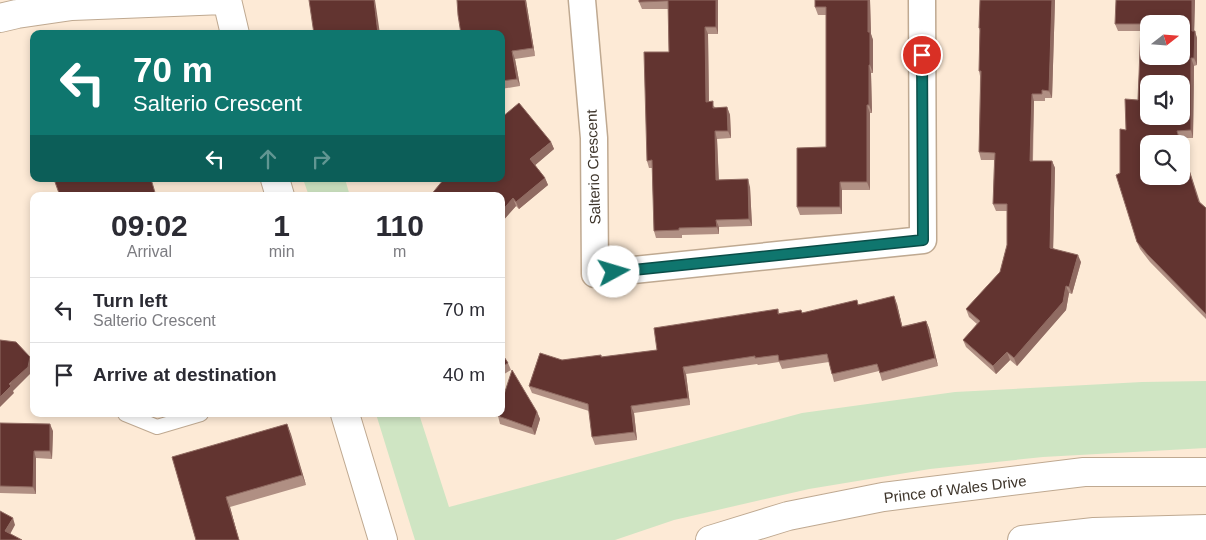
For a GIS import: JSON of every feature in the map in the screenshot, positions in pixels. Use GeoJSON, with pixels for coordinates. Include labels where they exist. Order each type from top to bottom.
{"type":"FeatureCollection","features":[{"type":"Feature","properties":{"kind":"main road"},"geometry":{"type":"LineString","coordinates":[[0,18],[72,6],[226,0],[235,30]]}},
{"type":"Feature","properties":{"kind":"main road"},"geometry":{"type":"LineString","coordinates":[[346,417],[383,540]]}},
{"type":"Feature","properties":{"kind":"main road","name":"Prince of Wales Drive"},"geometry":{"type":"LineString","coordinates":[[710,540],[788,516],[883,497],[1084,472],[1206,472]]}},
{"type":"Feature","properties":{"kind":"main road"},"geometry":{"type":"LineString","coordinates":[[1022,540],[1094,532],[1206,529]]}},
{"type":"Feature","properties":{"kind":"street","name":"Salterio Crescent"},"geometry":{"type":"LineString","coordinates":[[582,0],[594,138],[595,274],[923,240],[922,0]]}},
{"type":"Feature","properties":{"kind":"lane"},"geometry":{"type":"LineString","coordinates":[[133,417],[157,426],[190,417]]}},
{"type":"Feature","properties":{"kind":"green space"},"geometry":{"type":"Polygon","coordinates":[[[304,182],[346,182],[349,192],[308,192],[304,182]]]}},
{"type":"Feature","properties":{"kind":"green space"},"geometry":{"type":"Polygon","coordinates":[[[1206,381],[1206,448],[1043,457],[930,469],[809,489],[674,520],[615,540],[415,540],[377,417],[420,417],[449,507],[802,413],[955,392],[1142,382],[1206,381]]]}},
{"type":"Feature","properties":{"kind":"building"},"geometry":{"type":"Polygon","coordinates":[[[309,0],[374,0],[378,30],[313,30],[309,0]]]}},
{"type":"Feature","properties":{"kind":"building"},"geometry":{"type":"Polygon","coordinates":[[[457,0],[525,0],[533,48],[512,51],[517,79],[505,80],[505,30],[460,30],[457,0]]]}},
{"type":"Feature","properties":{"kind":"building"},"geometry":{"type":"Polygon","coordinates":[[[639,0],[716,0],[716,27],[705,27],[706,102],[713,101],[713,108],[727,107],[728,131],[715,131],[716,180],[748,179],[749,219],[716,220],[717,227],[654,231],[652,160],[647,161],[644,52],[669,52],[668,1],[639,2],[639,0]]]}},
{"type":"Feature","properties":{"kind":"building"},"geometry":{"type":"Polygon","coordinates":[[[815,0],[868,0],[870,65],[869,105],[867,105],[867,182],[840,182],[840,207],[797,207],[797,148],[826,147],[826,7],[815,7],[815,0]]]}},
{"type":"Feature","properties":{"kind":"building"},"geometry":{"type":"Polygon","coordinates":[[[980,0],[1052,0],[1049,91],[1042,90],[1042,94],[1032,94],[1030,161],[1052,161],[1050,248],[1078,255],[1069,287],[1066,286],[1063,302],[1014,358],[1007,352],[993,366],[963,340],[980,321],[966,309],[1000,272],[1007,245],[1007,204],[993,204],[995,153],[979,152],[980,0]]]}},
{"type":"Feature","properties":{"kind":"building"},"geometry":{"type":"Polygon","coordinates":[[[1116,0],[1192,0],[1192,31],[1195,31],[1194,58],[1191,58],[1191,130],[1177,131],[1178,135],[1140,135],[1140,185],[1190,185],[1190,174],[1199,202],[1206,208],[1206,314],[1137,242],[1116,175],[1120,173],[1120,129],[1126,130],[1125,99],[1138,100],[1140,49],[1140,65],[1190,65],[1190,15],[1140,15],[1140,24],[1115,24],[1116,0]]]}},
{"type":"Feature","properties":{"kind":"building"},"geometry":{"type":"Polygon","coordinates":[[[519,103],[551,142],[530,159],[545,178],[516,202],[513,198],[505,207],[505,192],[433,192],[442,182],[505,182],[505,115],[519,103]]]}},
{"type":"Feature","properties":{"kind":"building"},"geometry":{"type":"Polygon","coordinates":[[[55,182],[152,182],[155,192],[59,192],[55,182]]]}},
{"type":"Feature","properties":{"kind":"building"},"geometry":{"type":"Polygon","coordinates":[[[894,296],[902,327],[926,321],[935,358],[880,373],[877,364],[832,374],[827,354],[779,361],[778,355],[755,358],[755,356],[683,367],[688,398],[631,406],[634,432],[592,437],[588,404],[529,386],[540,353],[562,360],[657,350],[654,328],[778,309],[778,314],[801,310],[802,313],[857,300],[858,305],[894,296]]]}},
{"type":"Feature","properties":{"kind":"building"},"geometry":{"type":"Polygon","coordinates":[[[0,340],[16,342],[30,357],[28,367],[9,384],[11,386],[0,397],[0,340]]]}},
{"type":"Feature","properties":{"kind":"building"},"geometry":{"type":"Polygon","coordinates":[[[512,370],[537,412],[532,428],[501,417],[505,417],[505,392],[512,370]]]}},
{"type":"Feature","properties":{"kind":"building"},"geometry":{"type":"Polygon","coordinates":[[[0,423],[50,424],[50,451],[34,451],[33,487],[0,486],[0,423]]]}},
{"type":"Feature","properties":{"kind":"building"},"geometry":{"type":"Polygon","coordinates":[[[287,424],[302,475],[226,497],[239,540],[196,540],[172,457],[287,424]]]}},
{"type":"Feature","properties":{"kind":"building"},"geometry":{"type":"Polygon","coordinates":[[[0,511],[13,518],[5,531],[22,540],[0,540],[0,511]]]}},
{"type":"Feature","properties":{"kind":"route"},"geometry":{"type":"LineString","coordinates":[[614,272],[923,240],[922,55]]}}]}
